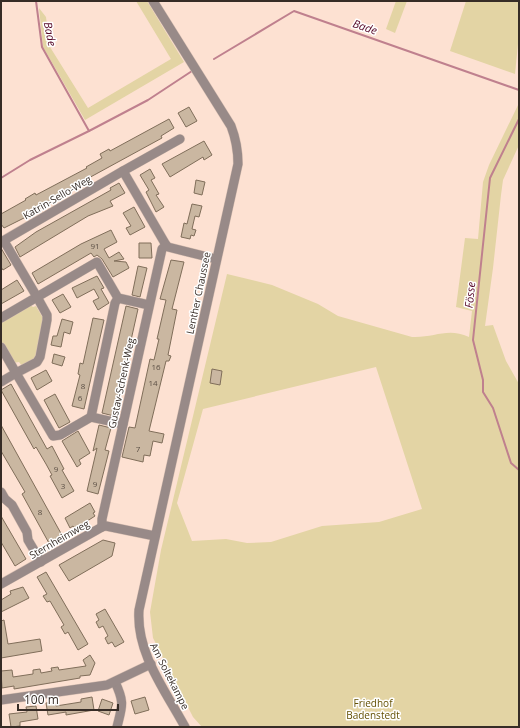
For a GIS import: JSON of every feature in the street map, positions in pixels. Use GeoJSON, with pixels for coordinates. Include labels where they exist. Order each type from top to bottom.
{"type":"FeatureCollection","features":[{"type":"Feature","properties":{"kind":"street","name":"Lenther Chaussee"},"geometry":{"type":"LineString","coordinates":[[139,610],[238,164],[236,139],[232,126],[153,1]]}},
{"type":"Feature","properties":{"kind":"street","name":"Katrin-Sello-Weg"},"geometry":{"type":"LineString","coordinates":[[2,241],[180,139]]}},
{"type":"Feature","properties":{"kind":"street"},"geometry":{"type":"LineString","coordinates":[[124,171],[168,247],[216,259]]}},
{"type":"Feature","properties":{"kind":"street"},"geometry":{"type":"LineString","coordinates":[[1,382],[37,362],[40,357],[48,320],[47,315],[37,297],[2,241]]}},
{"type":"Feature","properties":{"kind":"street","name":"Gustav-Schenk-Weg"},"geometry":{"type":"LineString","coordinates":[[102,527],[102,519],[149,305],[162,249],[166,245]]}},
{"type":"Feature","properties":{"kind":"street"},"geometry":{"type":"LineString","coordinates":[[1,318],[97,262],[118,298],[149,305]]}},
{"type":"Feature","properties":{"kind":"street"},"geometry":{"type":"LineString","coordinates":[[91,417],[115,303],[118,298]]}},
{"type":"Feature","properties":{"kind":"street"},"geometry":{"type":"LineString","coordinates":[[1,347],[53,436],[60,436],[91,417],[123,424]]}},
{"type":"Feature","properties":{"kind":"street"},"geometry":{"type":"LineString","coordinates":[[1,492],[5,499],[12,505],[27,532],[28,540],[41,562]]}},
{"type":"Feature","properties":{"kind":"street","name":"Sternheimweg"},"geometry":{"type":"LineString","coordinates":[[1,584],[102,527],[106,526],[155,536]]}},
{"type":"Feature","properties":{"kind":"street","name":"Am Soltekampe"},"geometry":{"type":"LineString","coordinates":[[139,610],[138,623],[140,638],[151,664],[185,727]]}},
{"type":"Feature","properties":{"kind":"street"},"geometry":{"type":"LineString","coordinates":[[1,700],[115,682],[151,664]]}},
{"type":"Feature","properties":{"kind":"street"},"geometry":{"type":"LineString","coordinates":[[115,682],[122,696],[117,727]]}},
{"type":"Feature","properties":{"kind":"green space"},"geometry":{"type":"Polygon","coordinates":[[[136,1],[147,1],[184,62],[85,120],[43,47],[39,8],[46,17],[50,47],[88,108],[171,59],[136,1]]]}},
{"type":"Feature","properties":{"kind":"green space"},"geometry":{"type":"Polygon","coordinates":[[[396,1],[407,1],[395,33],[386,29],[396,1]]]}},
{"type":"Feature","properties":{"kind":"green space"},"geometry":{"type":"Polygon","coordinates":[[[466,1],[519,1],[519,34],[515,74],[450,51],[466,1]]]}},
{"type":"Feature","properties":{"kind":"green space","name":"Friedhof Badenstedt"},"geometry":{"type":"Polygon","coordinates":[[[519,103],[519,145],[503,180],[485,326],[493,325],[506,361],[519,384],[519,727],[202,727],[193,717],[153,638],[150,612],[161,550],[227,274],[272,285],[318,304],[338,316],[412,337],[454,333],[469,337],[472,311],[456,307],[465,238],[478,239],[483,182],[489,165],[519,103]],[[376,367],[203,409],[177,503],[192,541],[226,539],[247,543],[271,542],[322,526],[379,522],[422,509],[376,367]]]}},
{"type":"Feature","properties":{"kind":"green space"},"geometry":{"type":"Polygon","coordinates":[[[30,305],[33,307],[36,306],[44,320],[35,359],[22,366],[19,362],[13,363],[1,344],[1,322],[30,305]]]}},
{"type":"Feature","properties":{"kind":"building"},"geometry":{"type":"Polygon","coordinates":[[[189,107],[197,121],[186,127],[178,113],[189,107]]]}},
{"type":"Feature","properties":{"kind":"building"},"geometry":{"type":"Polygon","coordinates":[[[169,119],[174,128],[161,136],[162,138],[85,180],[28,216],[4,228],[1,224],[1,214],[26,200],[25,199],[35,193],[36,195],[87,168],[86,167],[102,158],[100,154],[109,149],[110,151],[169,119]]]}},
{"type":"Feature","properties":{"kind":"building"},"geometry":{"type":"Polygon","coordinates":[[[204,141],[212,155],[204,160],[203,157],[170,177],[162,164],[204,141]]]}},
{"type":"Feature","properties":{"kind":"building"},"geometry":{"type":"Polygon","coordinates":[[[150,169],[155,178],[151,180],[159,194],[156,195],[164,207],[156,212],[146,192],[149,190],[140,175],[150,169]]]}},
{"type":"Feature","properties":{"kind":"building"},"geometry":{"type":"Polygon","coordinates":[[[196,180],[205,182],[202,195],[194,193],[196,180]]]}},
{"type":"Feature","properties":{"kind":"building"},"geometry":{"type":"Polygon","coordinates":[[[119,183],[125,193],[110,201],[113,206],[88,216],[20,257],[15,247],[36,232],[111,190],[110,188],[119,183]]]}},
{"type":"Feature","properties":{"kind":"building"},"geometry":{"type":"Polygon","coordinates":[[[192,204],[202,206],[199,217],[195,216],[192,229],[196,230],[194,236],[191,235],[190,239],[181,237],[184,223],[187,224],[192,204]]]}},
{"type":"Feature","properties":{"kind":"building"},"geometry":{"type":"Polygon","coordinates":[[[134,207],[145,227],[130,235],[126,228],[131,226],[123,213],[134,207]]]}},
{"type":"Feature","properties":{"kind":"building"},"geometry":{"type":"Polygon","coordinates":[[[111,230],[117,242],[104,249],[109,258],[119,252],[124,259],[114,261],[126,262],[129,268],[113,277],[102,259],[97,255],[94,257],[91,253],[38,284],[32,273],[81,244],[111,230]]]}},
{"type":"Feature","properties":{"kind":"building"},"geometry":{"type":"Polygon","coordinates":[[[139,243],[151,243],[152,258],[139,258],[139,243]]]}},
{"type":"Feature","properties":{"kind":"building"},"geometry":{"type":"Polygon","coordinates":[[[1,248],[11,265],[3,270],[1,267],[1,248]]]}},
{"type":"Feature","properties":{"kind":"building"},"geometry":{"type":"Polygon","coordinates":[[[171,260],[184,262],[172,309],[177,310],[168,355],[171,356],[169,361],[166,361],[149,431],[164,434],[162,443],[153,441],[150,456],[144,455],[143,462],[122,457],[129,427],[135,428],[150,359],[154,360],[166,300],[160,299],[171,260]]]}},
{"type":"Feature","properties":{"kind":"building"},"geometry":{"type":"Polygon","coordinates":[[[138,266],[147,268],[140,297],[132,295],[138,266]]]}},
{"type":"Feature","properties":{"kind":"building"},"geometry":{"type":"Polygon","coordinates":[[[97,276],[104,288],[101,289],[109,303],[98,310],[93,301],[99,298],[94,289],[77,298],[72,288],[97,276]]]}},
{"type":"Feature","properties":{"kind":"building"},"geometry":{"type":"Polygon","coordinates":[[[17,280],[24,291],[1,304],[1,290],[17,280]]]}},
{"type":"Feature","properties":{"kind":"building"},"geometry":{"type":"Polygon","coordinates":[[[63,294],[71,307],[60,313],[52,300],[63,294]]]}},
{"type":"Feature","properties":{"kind":"building"},"geometry":{"type":"Polygon","coordinates":[[[126,306],[138,309],[114,416],[102,413],[126,306]]]}},
{"type":"Feature","properties":{"kind":"building"},"geometry":{"type":"Polygon","coordinates":[[[93,318],[104,320],[84,409],[72,406],[80,375],[78,374],[80,363],[83,364],[93,318]]]}},
{"type":"Feature","properties":{"kind":"building"},"geometry":{"type":"Polygon","coordinates":[[[62,319],[73,322],[70,334],[64,332],[61,347],[51,345],[53,336],[57,336],[62,319]]]}},
{"type":"Feature","properties":{"kind":"building"},"geometry":{"type":"Polygon","coordinates":[[[54,354],[65,357],[62,366],[52,363],[54,354]]]}},
{"type":"Feature","properties":{"kind":"building"},"geometry":{"type":"Polygon","coordinates":[[[212,369],[222,371],[220,385],[210,383],[212,369]]]}},
{"type":"Feature","properties":{"kind":"building"},"geometry":{"type":"Polygon","coordinates":[[[46,370],[52,381],[37,390],[31,378],[46,370]]]}},
{"type":"Feature","properties":{"kind":"building"},"geometry":{"type":"Polygon","coordinates":[[[11,384],[47,449],[52,446],[64,469],[62,470],[74,491],[62,498],[50,476],[52,475],[46,464],[36,447],[34,449],[1,390],[11,384]]]}},
{"type":"Feature","properties":{"kind":"building"},"geometry":{"type":"Polygon","coordinates":[[[55,394],[70,422],[59,428],[44,400],[55,394]]]}},
{"type":"Feature","properties":{"kind":"building"},"geometry":{"type":"Polygon","coordinates":[[[1,425],[63,537],[50,545],[22,494],[25,492],[1,451],[1,425]]]}},
{"type":"Feature","properties":{"kind":"building"},"geometry":{"type":"Polygon","coordinates":[[[99,425],[111,428],[105,450],[109,451],[98,494],[87,491],[97,448],[93,451],[99,425]]]}},
{"type":"Feature","properties":{"kind":"building"},"geometry":{"type":"Polygon","coordinates":[[[78,431],[90,453],[79,460],[81,464],[77,467],[62,441],[78,431]]]}},
{"type":"Feature","properties":{"kind":"building"},"geometry":{"type":"Polygon","coordinates":[[[90,503],[95,512],[93,513],[95,516],[75,529],[73,526],[70,528],[65,518],[90,503]]]}},
{"type":"Feature","properties":{"kind":"building"},"geometry":{"type":"Polygon","coordinates":[[[1,516],[26,559],[15,566],[1,542],[1,516]]]}},
{"type":"Feature","properties":{"kind":"building"},"geometry":{"type":"Polygon","coordinates":[[[103,540],[115,543],[112,556],[69,581],[59,565],[103,540]]]}},
{"type":"Feature","properties":{"kind":"building"},"geometry":{"type":"Polygon","coordinates":[[[46,572],[88,644],[78,650],[68,632],[65,634],[61,627],[64,625],[50,601],[47,602],[43,596],[47,594],[37,577],[46,572]]]}},
{"type":"Feature","properties":{"kind":"building"},"geometry":{"type":"Polygon","coordinates":[[[23,587],[29,598],[1,612],[1,600],[11,594],[10,591],[23,587]]]}},
{"type":"Feature","properties":{"kind":"building"},"geometry":{"type":"Polygon","coordinates":[[[105,609],[124,642],[115,647],[112,642],[108,644],[105,638],[108,636],[103,626],[99,628],[96,622],[99,620],[96,614],[105,609]]]}},
{"type":"Feature","properties":{"kind":"building"},"geometry":{"type":"Polygon","coordinates":[[[4,620],[8,644],[40,639],[42,651],[1,658],[1,621],[4,620]]]}},
{"type":"Feature","properties":{"kind":"building"},"geometry":{"type":"Polygon","coordinates":[[[90,655],[95,663],[90,675],[14,689],[14,686],[2,688],[1,671],[12,670],[13,677],[33,674],[33,670],[40,669],[41,673],[52,671],[51,668],[58,667],[59,670],[86,666],[83,660],[90,655]]]}},
{"type":"Feature","properties":{"kind":"building"},"geometry":{"type":"Polygon","coordinates":[[[92,697],[94,710],[66,715],[66,712],[48,715],[46,703],[55,702],[56,706],[81,702],[81,699],[92,697]]]}},
{"type":"Feature","properties":{"kind":"building"},"geometry":{"type":"Polygon","coordinates":[[[145,697],[149,710],[135,714],[131,701],[145,697]]]}},
{"type":"Feature","properties":{"kind":"building"},"geometry":{"type":"Polygon","coordinates":[[[102,699],[113,703],[109,715],[98,711],[102,699]]]}},
{"type":"Feature","properties":{"kind":"building"},"geometry":{"type":"Polygon","coordinates":[[[36,706],[38,719],[20,722],[20,726],[11,727],[9,714],[27,712],[26,707],[36,706]]]}},
{"type":"Feature","properties":{"kind":"waterway","name":"Bade"},"geometry":{"type":"LineString","coordinates":[[36,1],[42,47],[89,131],[148,100],[192,71]]}},
{"type":"Feature","properties":{"kind":"waterway","name":"Bade"},"geometry":{"type":"LineString","coordinates":[[214,59],[294,11],[519,90]]}},
{"type":"Feature","properties":{"kind":"waterway","name":"Fösse"},"geometry":{"type":"LineString","coordinates":[[519,119],[490,178],[473,340],[483,380],[483,392],[493,408],[511,463],[519,470]]}},
{"type":"Feature","properties":{"kind":"waterway"},"geometry":{"type":"LineString","coordinates":[[1,178],[30,160],[89,131]]}}]}
